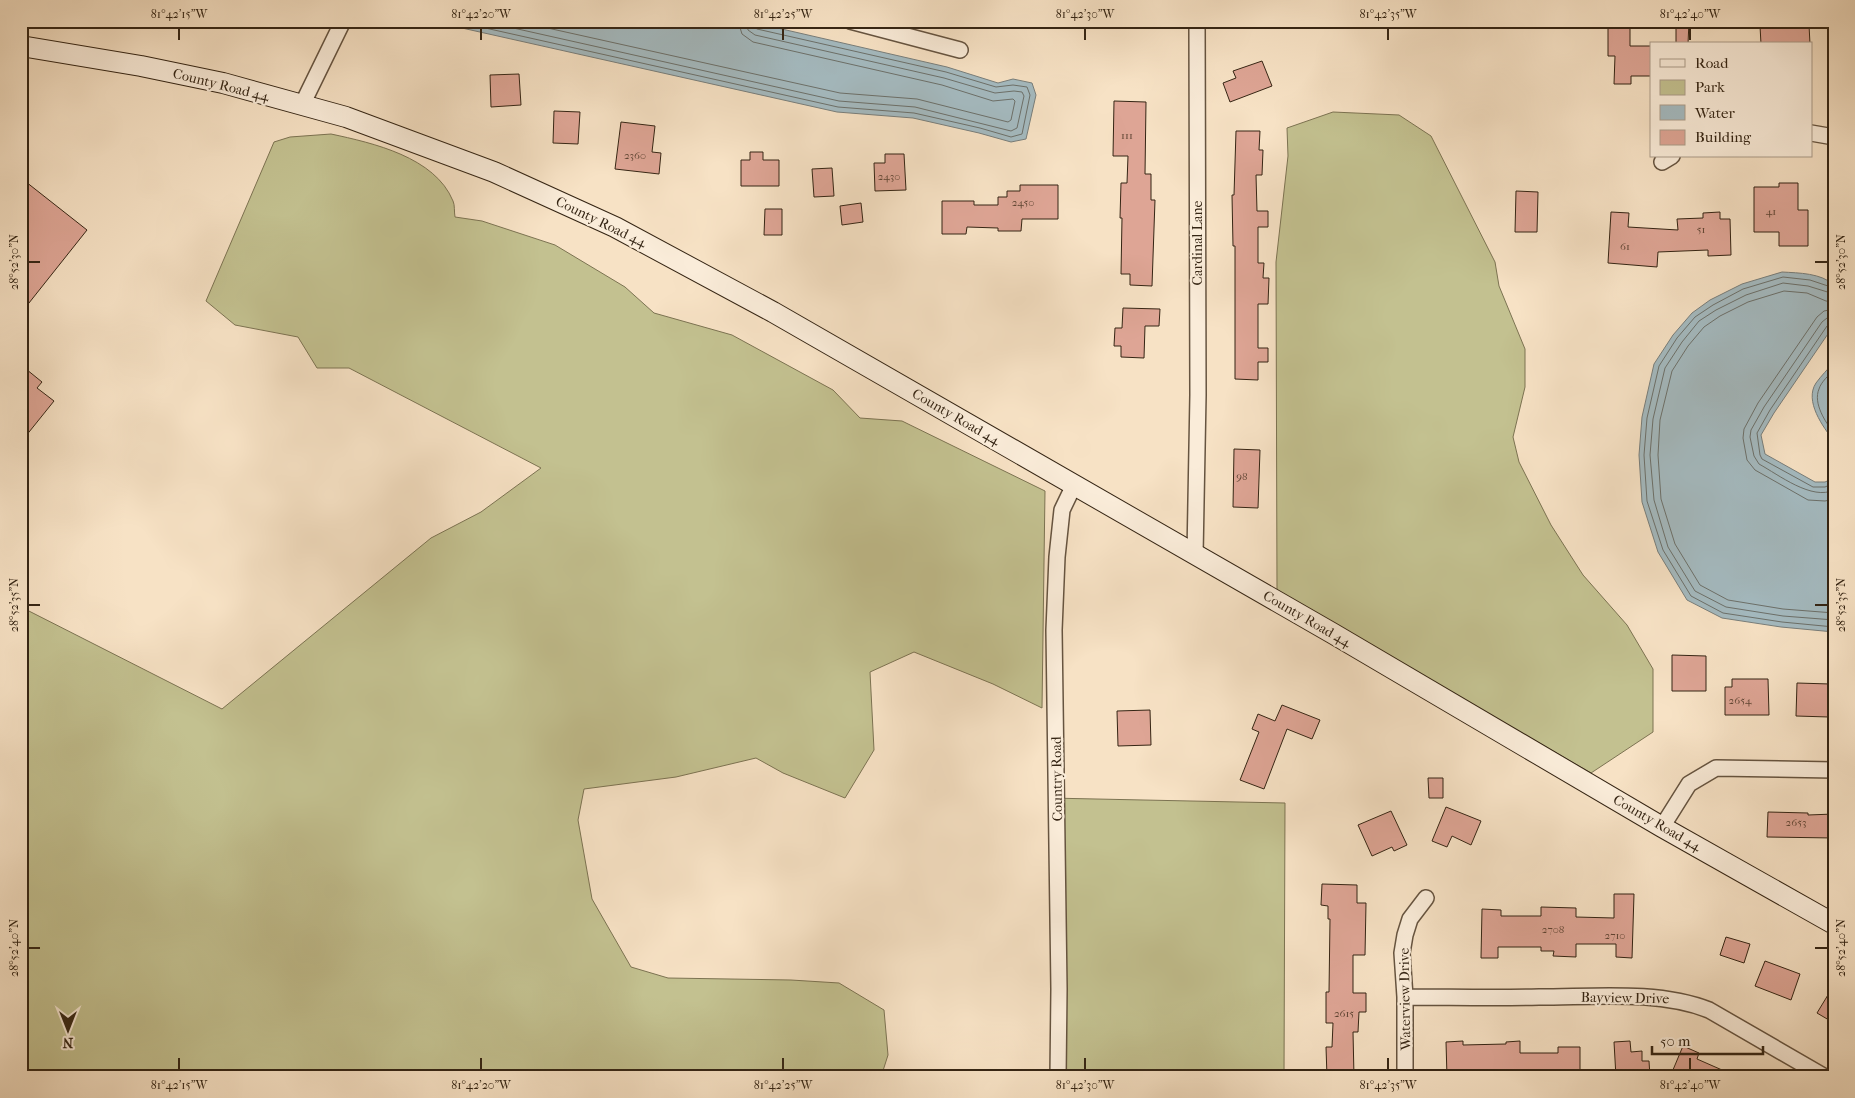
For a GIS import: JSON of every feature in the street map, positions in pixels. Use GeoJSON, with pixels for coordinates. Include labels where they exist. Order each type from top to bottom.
{"type":"FeatureCollection","features":[{"type":"Feature","properties":{"kind":"main road","name":"County Road 44"},"geometry":{"type":"LineString","coordinates":[[21,46],[141,66],[214,81],[346,117],[494,172],[615,227],[773,312],[1195,554],[1662,827],[1834,924]]}},
{"type":"Feature","properties":{"kind":"street"},"geometry":{"type":"LineString","coordinates":[[302,105],[343,21]]}},
{"type":"Feature","properties":{"kind":"street"},"geometry":{"type":"LineString","coordinates":[[850,21],[960,50]]}},
{"type":"Feature","properties":{"kind":"street","name":"Cardinal Lane"},"geometry":{"type":"LineString","coordinates":[[1195,554],[1197,21]]}},
{"type":"Feature","properties":{"kind":"street"},"geometry":{"type":"LineString","coordinates":[[1812,133],[1834,137]]}},
{"type":"Feature","properties":{"kind":"street","name":"Country Road"},"geometry":{"type":"LineString","coordinates":[[1058,1077],[1059,989],[1054,630],[1057,557],[1062,510],[1066,498],[1074,485]]}},
{"type":"Feature","properties":{"kind":"street"},"geometry":{"type":"LineString","coordinates":[[1662,827],[1689,784],[1716,768],[1834,770]]}},
{"type":"Feature","properties":{"kind":"street","name":"Waterview Drive"},"geometry":{"type":"LineString","coordinates":[[1406,1077],[1405,997],[1402,953],[1410,919],[1426,898]]}},
{"type":"Feature","properties":{"kind":"street","name":"Bayview Drive"},"geometry":{"type":"LineString","coordinates":[[1405,997],[1609,996],[1674,999],[1690,1002],[1709,1010],[1825,1077]]}},
{"type":"Feature","properties":{"kind":"green space"},"geometry":{"type":"Polygon","coordinates":[[[1333,112],[1399,115],[1431,136],[1495,262],[1499,286],[1525,349],[1525,387],[1513,437],[1519,462],[1551,525],[1583,575],[1627,625],[1653,669],[1653,732],[1591,773],[1277,591],[1276,262],[1288,156],[1287,128],[1333,112]]]}},
{"type":"Feature","properties":{"kind":"green space"},"geometry":{"type":"Polygon","coordinates":[[[331,134],[365,142],[401,154],[418,163],[432,173],[444,186],[454,203],[455,217],[482,221],[555,245],[625,287],[654,313],[732,335],[833,390],[860,418],[902,421],[1045,491],[1042,708],[993,684],[914,652],[870,672],[874,750],[845,798],[783,773],[756,758],[676,777],[584,789],[578,820],[592,899],[631,967],[668,978],[791,980],[839,983],[884,1010],[888,1055],[881,1077],[21,1077],[21,607],[222,709],[431,538],[481,512],[541,468],[349,368],[317,368],[298,337],[235,325],[206,301],[274,142],[290,137],[331,134]]]}},
{"type":"Feature","properties":{"kind":"green space"},"geometry":{"type":"Polygon","coordinates":[[[1049,798],[1285,803],[1284,1077],[1052,1077],[1049,798]]]}},
{"type":"Feature","properties":{"kind":"water"},"geometry":{"type":"Polygon","coordinates":[[[441,21],[747,21],[947,67],[998,83],[1013,79],[1032,83],[1036,95],[1026,139],[1011,142],[913,118],[837,112],[453,26],[441,21]]]}},
{"type":"Feature","properties":{"kind":"water"},"geometry":{"type":"Polygon","coordinates":[[[1782,272],[1816,276],[1834,285],[1834,325],[1761,435],[1765,454],[1815,482],[1825,482],[1834,478],[1834,632],[1781,627],[1722,618],[1687,600],[1658,552],[1642,502],[1639,455],[1642,417],[1654,364],[1673,335],[1692,313],[1710,300],[1742,284],[1782,272]]]}},
{"type":"Feature","properties":{"kind":"water"},"geometry":{"type":"Polygon","coordinates":[[[1834,362],[1834,441],[1816,414],[1812,398],[1816,383],[1834,362]]]}},
{"type":"Feature","properties":{"kind":"building"},"geometry":{"type":"Polygon","coordinates":[[[1676,21],[1689,21],[1688,42],[1676,42],[1676,21]]]}},
{"type":"Feature","properties":{"kind":"building"},"geometry":{"type":"Polygon","coordinates":[[[1809,25],[1810,42],[1761,42],[1760,26],[1809,25]]]}},
{"type":"Feature","properties":{"kind":"building"},"geometry":{"type":"Polygon","coordinates":[[[1608,26],[1630,26],[1630,46],[1650,46],[1650,76],[1631,76],[1631,84],[1614,84],[1615,56],[1608,56],[1608,26]]]}},
{"type":"Feature","properties":{"kind":"building"},"geometry":{"type":"Polygon","coordinates":[[[1262,61],[1272,86],[1230,102],[1223,83],[1236,78],[1233,71],[1262,61]]]}},
{"type":"Feature","properties":{"kind":"building"},"geometry":{"type":"Polygon","coordinates":[[[519,74],[521,105],[491,107],[490,75],[519,74]]]}},
{"type":"Feature","properties":{"kind":"building"},"geometry":{"type":"Polygon","coordinates":[[[1114,101],[1146,102],[1145,174],[1151,174],[1151,200],[1155,200],[1152,286],[1130,285],[1130,274],[1121,274],[1121,183],[1127,183],[1128,156],[1113,156],[1114,101]]]}},
{"type":"Feature","properties":{"kind":"building"},"geometry":{"type":"Polygon","coordinates":[[[554,111],[580,112],[578,144],[553,143],[554,111]]]}},
{"type":"Feature","properties":{"kind":"building"},"geometry":{"type":"Polygon","coordinates":[[[621,122],[655,126],[652,152],[661,153],[659,174],[615,169],[621,122]]]}},
{"type":"Feature","properties":{"kind":"building"},"geometry":{"type":"Polygon","coordinates":[[[1236,131],[1260,131],[1259,150],[1263,150],[1262,175],[1256,175],[1257,211],[1268,211],[1268,227],[1258,227],[1258,263],[1264,263],[1263,278],[1269,278],[1268,304],[1258,304],[1258,348],[1268,348],[1268,362],[1258,362],[1258,380],[1235,379],[1235,246],[1233,246],[1232,195],[1234,195],[1236,131]]]}},
{"type":"Feature","properties":{"kind":"building"},"geometry":{"type":"Polygon","coordinates":[[[750,152],[763,152],[763,160],[779,160],[779,186],[741,186],[741,160],[750,160],[750,152]]]}},
{"type":"Feature","properties":{"kind":"building"},"geometry":{"type":"Polygon","coordinates":[[[885,154],[904,154],[906,190],[875,191],[874,163],[885,163],[885,154]]]}},
{"type":"Feature","properties":{"kind":"building"},"geometry":{"type":"Polygon","coordinates":[[[832,168],[834,196],[814,197],[812,169],[832,168]]]}},
{"type":"Feature","properties":{"kind":"building"},"geometry":{"type":"Polygon","coordinates":[[[21,178],[87,230],[21,313],[21,178]]]}},
{"type":"Feature","properties":{"kind":"building"},"geometry":{"type":"Polygon","coordinates":[[[1779,183],[1798,183],[1798,210],[1808,210],[1808,246],[1779,246],[1779,232],[1754,232],[1754,187],[1779,187],[1779,183]]]}},
{"type":"Feature","properties":{"kind":"building"},"geometry":{"type":"Polygon","coordinates":[[[1020,185],[1058,185],[1058,219],[1022,219],[1021,231],[998,231],[998,228],[967,227],[966,234],[942,234],[942,201],[974,201],[974,205],[998,205],[998,197],[1007,197],[1007,191],[1020,191],[1020,185]]]}},
{"type":"Feature","properties":{"kind":"building"},"geometry":{"type":"Polygon","coordinates":[[[1516,191],[1538,192],[1537,232],[1515,232],[1516,191]]]}},
{"type":"Feature","properties":{"kind":"building"},"geometry":{"type":"Polygon","coordinates":[[[861,203],[863,222],[842,225],[840,206],[861,203]]]}},
{"type":"Feature","properties":{"kind":"building"},"geometry":{"type":"Polygon","coordinates":[[[765,209],[782,209],[782,235],[764,235],[765,209]]]}},
{"type":"Feature","properties":{"kind":"building"},"geometry":{"type":"Polygon","coordinates":[[[1611,212],[1629,213],[1628,227],[1678,230],[1677,219],[1703,218],[1703,213],[1720,212],[1720,219],[1730,219],[1731,255],[1708,256],[1708,250],[1658,252],[1657,267],[1608,263],[1611,212]]]}},
{"type":"Feature","properties":{"kind":"building"},"geometry":{"type":"Polygon","coordinates":[[[1123,308],[1160,309],[1159,326],[1145,326],[1144,358],[1121,357],[1121,346],[1114,346],[1115,328],[1122,328],[1123,308]]]}},
{"type":"Feature","properties":{"kind":"building"},"geometry":{"type":"Polygon","coordinates":[[[21,365],[42,382],[37,388],[54,401],[21,442],[21,365]]]}},
{"type":"Feature","properties":{"kind":"building"},"geometry":{"type":"Polygon","coordinates":[[[1234,449],[1260,450],[1258,508],[1233,507],[1234,449]]]}},
{"type":"Feature","properties":{"kind":"building"},"geometry":{"type":"Polygon","coordinates":[[[1672,655],[1706,656],[1706,691],[1672,691],[1672,655]]]}},
{"type":"Feature","properties":{"kind":"building"},"geometry":{"type":"Polygon","coordinates":[[[1732,679],[1768,679],[1769,715],[1725,715],[1725,687],[1732,687],[1732,679]]]}},
{"type":"Feature","properties":{"kind":"building"},"geometry":{"type":"Polygon","coordinates":[[[1797,683],[1830,684],[1829,717],[1796,716],[1797,683]]]}},
{"type":"Feature","properties":{"kind":"building"},"geometry":{"type":"Polygon","coordinates":[[[1282,705],[1320,720],[1312,739],[1287,729],[1264,789],[1240,780],[1259,732],[1252,729],[1258,714],[1275,721],[1282,705]]]}},
{"type":"Feature","properties":{"kind":"building"},"geometry":{"type":"Polygon","coordinates":[[[1150,710],[1151,745],[1118,746],[1117,711],[1150,710]]]}},
{"type":"Feature","properties":{"kind":"building"},"geometry":{"type":"Polygon","coordinates":[[[1428,778],[1443,778],[1443,798],[1429,798],[1428,778]]]}},
{"type":"Feature","properties":{"kind":"building"},"geometry":{"type":"Polygon","coordinates":[[[1446,807],[1481,821],[1471,845],[1452,836],[1447,847],[1432,841],[1446,807]]]}},
{"type":"Feature","properties":{"kind":"building"},"geometry":{"type":"Polygon","coordinates":[[[1391,811],[1407,845],[1394,851],[1392,847],[1372,856],[1358,825],[1391,811]]]}},
{"type":"Feature","properties":{"kind":"building"},"geometry":{"type":"Polygon","coordinates":[[[1768,812],[1808,813],[1808,815],[1834,814],[1834,838],[1767,837],[1768,812]]]}},
{"type":"Feature","properties":{"kind":"building"},"geometry":{"type":"Polygon","coordinates":[[[1322,884],[1357,885],[1357,903],[1366,903],[1365,955],[1353,955],[1353,993],[1366,993],[1366,1012],[1359,1012],[1358,1032],[1353,1032],[1354,1077],[1327,1077],[1326,1047],[1332,1047],[1333,1023],[1326,1023],[1326,992],[1329,992],[1330,919],[1328,919],[1328,906],[1321,905],[1322,884]]]}},
{"type":"Feature","properties":{"kind":"building"},"geometry":{"type":"Polygon","coordinates":[[[1614,894],[1634,894],[1632,958],[1616,957],[1616,944],[1576,944],[1576,957],[1553,956],[1554,951],[1541,951],[1541,947],[1498,947],[1498,958],[1481,958],[1482,909],[1501,910],[1501,916],[1541,916],[1541,907],[1576,908],[1576,917],[1614,918],[1614,894]]]}},
{"type":"Feature","properties":{"kind":"building"},"geometry":{"type":"Polygon","coordinates":[[[1726,937],[1750,944],[1744,963],[1720,955],[1726,937]]]}},
{"type":"Feature","properties":{"kind":"building"},"geometry":{"type":"Polygon","coordinates":[[[1765,961],[1800,974],[1791,1000],[1755,986],[1765,961]]]}},
{"type":"Feature","properties":{"kind":"building"},"geometry":{"type":"Polygon","coordinates":[[[1834,985],[1834,1023],[1817,1013],[1834,985]]]}},
{"type":"Feature","properties":{"kind":"building"},"geometry":{"type":"Polygon","coordinates":[[[1463,1041],[1463,1045],[1506,1044],[1506,1042],[1520,1041],[1520,1053],[1558,1053],[1558,1047],[1580,1047],[1580,1075],[1447,1077],[1446,1042],[1463,1041]]]}},
{"type":"Feature","properties":{"kind":"building"},"geometry":{"type":"Polygon","coordinates":[[[1630,1041],[1631,1052],[1642,1051],[1642,1061],[1649,1061],[1650,1077],[1616,1077],[1614,1042],[1630,1041]]]}},
{"type":"Feature","properties":{"kind":"building"},"geometry":{"type":"Polygon","coordinates":[[[1683,1046],[1699,1053],[1697,1059],[1738,1077],[1670,1077],[1683,1046]]]}}]}
